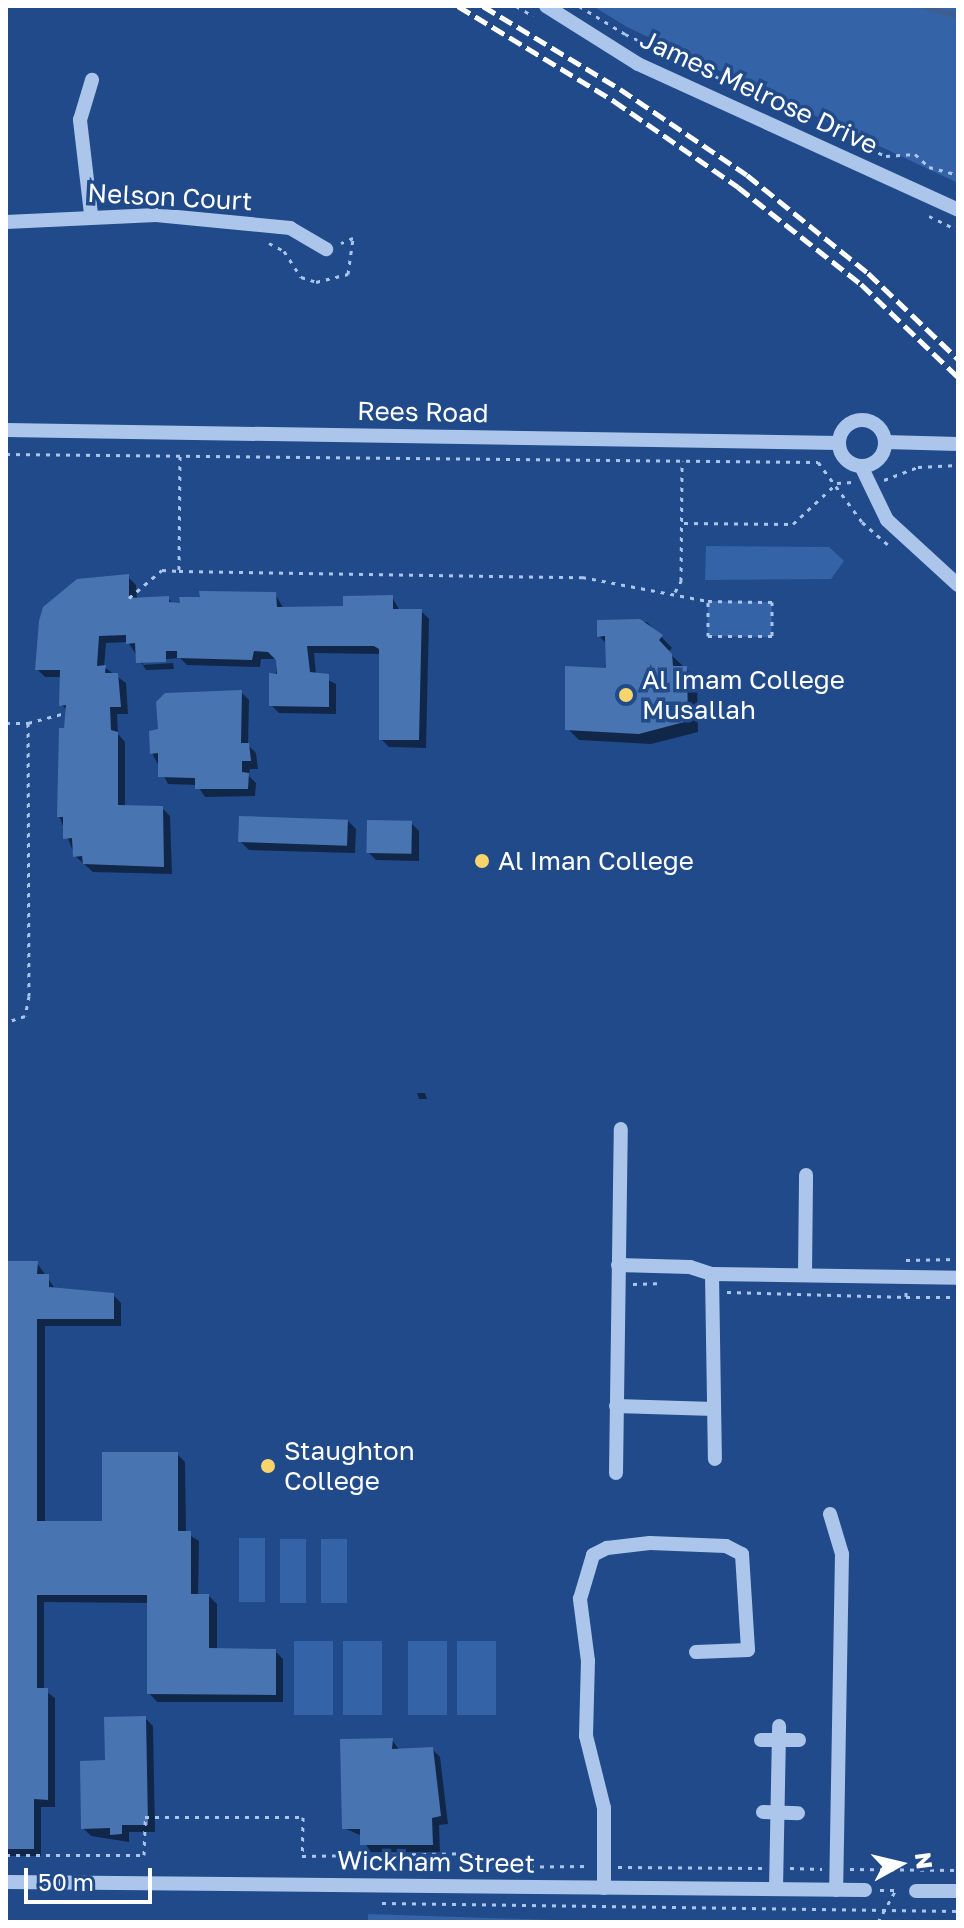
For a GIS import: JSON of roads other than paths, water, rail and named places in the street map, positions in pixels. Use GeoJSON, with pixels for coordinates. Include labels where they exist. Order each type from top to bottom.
{"type":"FeatureCollection","features":[{"type":"Feature","properties":{"kind":"street","name":"James Melrose Drive"},"geometry":{"type":"LineString","coordinates":[[546,6],[638,64],[958,210]]}},
{"type":"Feature","properties":{"kind":"street"},"geometry":{"type":"LineString","coordinates":[[91,214],[80,120],[92,80]]}},
{"type":"Feature","properties":{"kind":"street","name":"Nelson Court"},"geometry":{"type":"LineString","coordinates":[[6,222],[91,214],[290,228],[326,249]]}},
{"type":"Feature","properties":{"kind":"street"},"geometry":{"type":"LineString","coordinates":[[861,466],[876,462],[885,442],[880,427],[858,420],[844,428],[839,443],[843,456],[861,466],[866,482],[887,520],[958,585]]}},
{"type":"Feature","properties":{"kind":"street","name":"Rees Road"},"geometry":{"type":"LineString","coordinates":[[6,430],[839,443]]}},
{"type":"Feature","properties":{"kind":"street"},"geometry":{"type":"LineString","coordinates":[[885,442],[958,444]]}},
{"type":"Feature","properties":{"kind":"street"},"geometry":{"type":"LineString","coordinates":[[616,1473],[621,1129]]}},
{"type":"Feature","properties":{"kind":"street"},"geometry":{"type":"LineString","coordinates":[[805,1275],[806,1175]]}},
{"type":"Feature","properties":{"kind":"street"},"geometry":{"type":"LineString","coordinates":[[618,1265],[690,1267],[712,1274],[958,1278]]}},
{"type":"Feature","properties":{"kind":"street"},"geometry":{"type":"LineString","coordinates":[[712,1274],[715,1459]]}},
{"type":"Feature","properties":{"kind":"street"},"geometry":{"type":"LineString","coordinates":[[616,1406],[714,1409]]}},
{"type":"Feature","properties":{"kind":"street"},"geometry":{"type":"LineString","coordinates":[[830,1514],[842,1554],[836,1890]]}},
{"type":"Feature","properties":{"kind":"street"},"geometry":{"type":"LineString","coordinates":[[604,1888],[604,1808],[586,1736],[588,1661],[580,1599],[593,1555],[607,1548],[650,1543],[726,1546],[742,1554],[748,1650],[696,1652]]}},
{"type":"Feature","properties":{"kind":"street"},"geometry":{"type":"LineString","coordinates":[[776,1889],[777,1868],[770,1812],[779,1733]]}},
{"type":"Feature","properties":{"kind":"street"},"geometry":{"type":"LineString","coordinates":[[761,1740],[779,1733],[799,1740]]}},
{"type":"Feature","properties":{"kind":"street"},"geometry":{"type":"LineString","coordinates":[[770,1812],[798,1813]]}},
{"type":"Feature","properties":{"kind":"street","name":"Wickham Street"},"geometry":{"type":"LineString","coordinates":[[6,1882],[865,1890]]}},
{"type":"Feature","properties":{"kind":"street"},"geometry":{"type":"LineString","coordinates":[[916,1891],[958,1891]]}},
{"type":"Feature","properties":{"kind":"waterway"},"geometry":{"type":"LineString","coordinates":[[923,6],[958,16]]}},
{"type":"Feature","properties":{"kind":"railway"},"geometry":{"type":"LineString","coordinates":[[458,6],[614,101],[738,187],[861,284],[958,377]]}},
{"type":"Feature","properties":{"kind":"railway"},"geometry":{"type":"LineString","coordinates":[[483,6],[620,89],[747,175],[868,273],[958,359]]}},
{"type":"Feature","properties":{"kind":"place","name":"Al Imam College Musallah"},"geometry":{"type":"Point","coordinates":[626,695]}},
{"type":"Feature","properties":{"kind":"place","name":"Al Iman College"},"geometry":{"type":"Point","coordinates":[482,861]}},
{"type":"Feature","properties":{"kind":"place","name":"Staughton College"},"geometry":{"type":"Point","coordinates":[268,1466]}}]}
